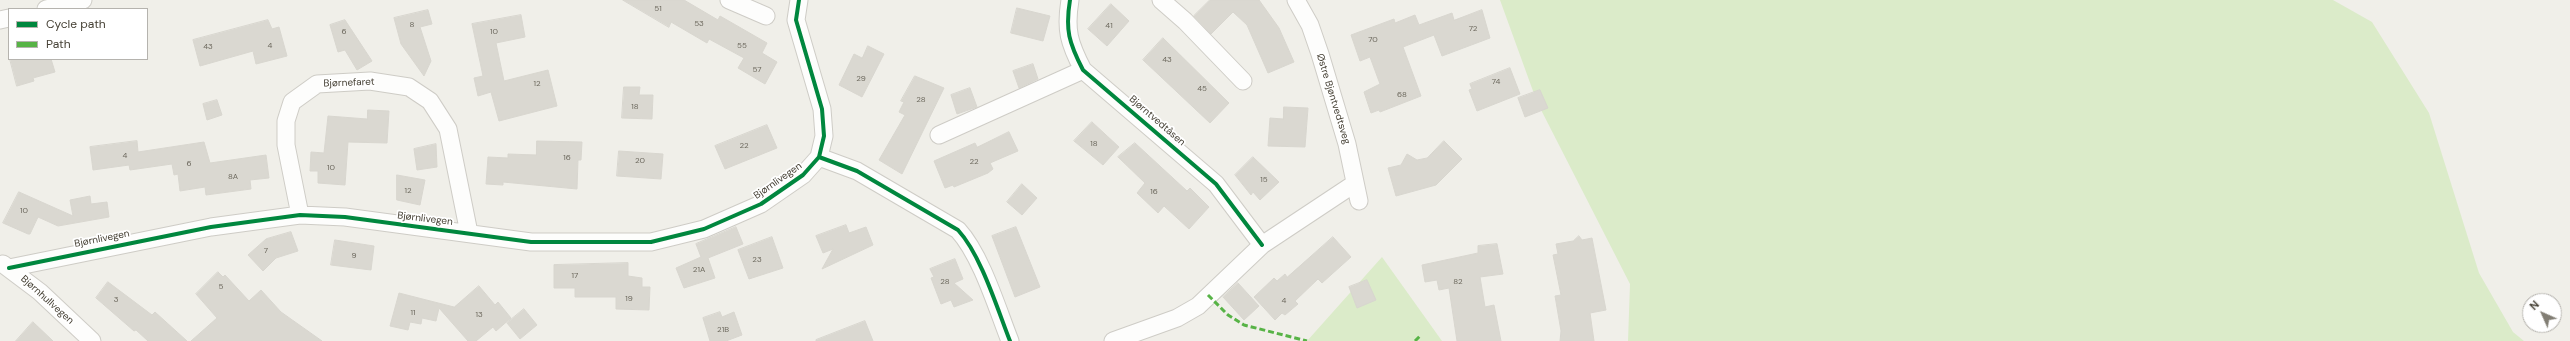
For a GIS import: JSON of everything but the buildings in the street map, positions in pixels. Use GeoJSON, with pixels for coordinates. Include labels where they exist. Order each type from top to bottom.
{"type":"FeatureCollection","features":[{"type":"Feature","properties":{"kind":"street"},"geometry":{"type":"LineString","coordinates":[[50,8],[83,0]]}},
{"type":"Feature","properties":{"kind":"street"},"geometry":{"type":"LineString","coordinates":[[729,0],[766,16]]}},
{"type":"Feature","properties":{"kind":"street","name":"Bjørnlivegen"},"geometry":{"type":"LineString","coordinates":[[5,265],[211,227],[300,215],[345,217],[531,242],[651,242],[704,229],[761,204],[803,175],[819,157],[824,136],[822,109],[796,20],[799,0]]}},
{"type":"Feature","properties":{"kind":"street","name":"Bjørntvedtåsen"},"geometry":{"type":"LineString","coordinates":[[1070,0],[1066,29],[1072,49],[1084,70],[1216,184],[1262,245]]}},
{"type":"Feature","properties":{"kind":"street"},"geometry":{"type":"LineString","coordinates":[[1161,0],[1185,22],[1243,81]]}},
{"type":"Feature","properties":{"kind":"street","name":"Østre Bjøntvedtsveg"},"geometry":{"type":"LineString","coordinates":[[1296,0],[1310,25],[1320,54],[1347,144],[1354,184],[1359,201]]}},
{"type":"Feature","properties":{"kind":"street"},"geometry":{"type":"LineString","coordinates":[[939,135],[1084,70]]}},
{"type":"Feature","properties":{"kind":"street","name":"Bjørnefaret"},"geometry":{"type":"LineString","coordinates":[[300,215],[286,145],[286,121],[292,102],[317,84],[370,80],[409,87],[430,101],[448,129],[469,233]]}},
{"type":"Feature","properties":{"kind":"street"},"geometry":{"type":"LineString","coordinates":[[819,157],[857,171],[958,230],[967,240],[973,252],[1010,341]]}},
{"type":"Feature","properties":{"kind":"street"},"geometry":{"type":"LineString","coordinates":[[1113,341],[1177,318],[1198,306],[1262,245],[1354,184]]}},
{"type":"Feature","properties":{"kind":"street","name":"Bjørnhullvegen"},"geometry":{"type":"LineString","coordinates":[[5,265],[40,292],[92,341]]}},
{"type":"Feature","properties":{"kind":"green space"},"geometry":{"type":"Polygon","coordinates":[[[1500,0],[2333,0],[2372,22],[2429,113],[2479,273],[2513,332],[2524,341],[1628,341],[1630,284],[1537,102],[1500,0]]]}},
{"type":"Feature","properties":{"kind":"green space"},"geometry":{"type":"Polygon","coordinates":[[[1382,257],[1442,341],[1307,341],[1382,257]]]}},
{"type":"Feature","properties":{"kind":"marked path"},"geometry":{"type":"LineString","coordinates":[[1208,295],[1228,315],[1244,325],[1307,341]]}},
{"type":"Feature","properties":{"kind":"marked path"},"geometry":{"type":"LineString","coordinates":[[1415,341],[1420,336]]}},
{"type":"Feature","properties":{"kind":"cycle path"},"geometry":{"type":"LineString","coordinates":[[9,268],[211,227],[300,215],[345,217],[531,242],[651,242],[704,229],[761,204],[803,175],[819,157],[824,136],[822,109],[796,20],[799,0]]}},
{"type":"Feature","properties":{"kind":"cycle path"},"geometry":{"type":"LineString","coordinates":[[1070,0],[1068,20],[1069,36],[1074,52],[1083,70],[1216,184],[1262,245]]}},
{"type":"Feature","properties":{"kind":"cycle path"},"geometry":{"type":"LineString","coordinates":[[819,157],[857,171],[958,230],[974,253],[981,267],[1010,341]]}}]}
